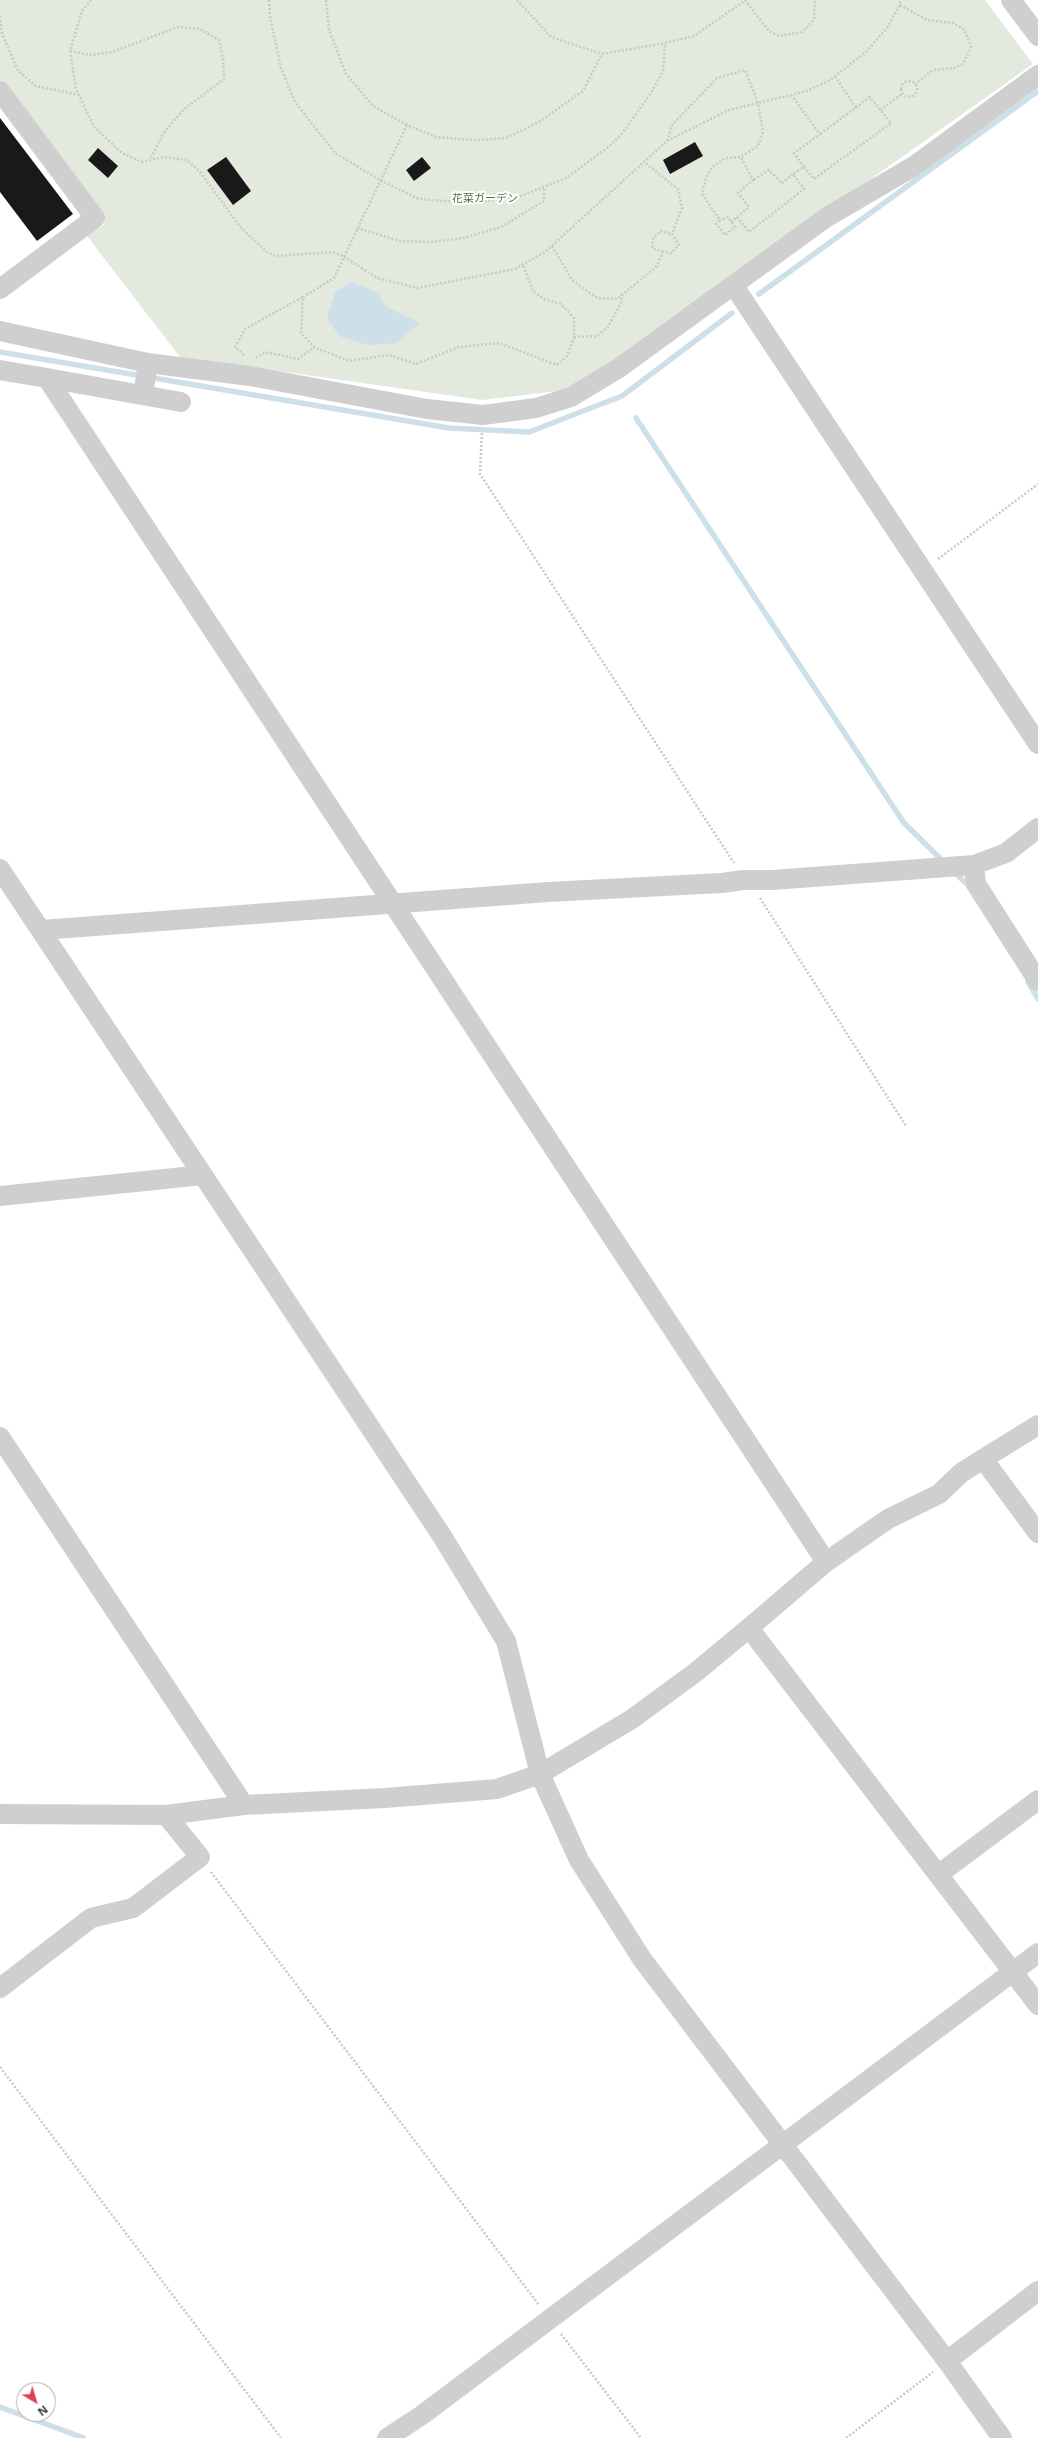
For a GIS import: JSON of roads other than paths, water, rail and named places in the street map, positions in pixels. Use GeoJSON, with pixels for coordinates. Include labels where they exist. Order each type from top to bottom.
{"type":"FeatureCollection","features":[{"type":"Feature","properties":{"kind":"street"},"geometry":{"type":"LineString","coordinates":[[1011,0],[1038,36]]}},
{"type":"Feature","properties":{"kind":"street"},"geometry":{"type":"LineString","coordinates":[[0,370],[47,378],[145,380],[250,376],[427,409],[483,415],[536,408],[571,397],[619,368],[683,320],[734,286],[827,217],[914,166],[1038,75]]}},
{"type":"Feature","properties":{"kind":"street"},"geometry":{"type":"LineString","coordinates":[[0,91],[95,218],[0,289]]}},
{"type":"Feature","properties":{"kind":"street"},"geometry":{"type":"LineString","coordinates":[[734,286],[1038,744]]}},
{"type":"Feature","properties":{"kind":"street"},"geometry":{"type":"LineString","coordinates":[[0,331],[145,380],[181,402]]}},
{"type":"Feature","properties":{"kind":"street"},"geometry":{"type":"LineString","coordinates":[[47,378],[826,1562]]}},
{"type":"Feature","properties":{"kind":"street"},"geometry":{"type":"LineString","coordinates":[[41,930],[548,892],[722,883],[743,880],[772,880],[974,865],[1006,853],[1038,828]]}},
{"type":"Feature","properties":{"kind":"street"},"geometry":{"type":"LineString","coordinates":[[974,865],[976,884],[1038,981]]}},
{"type":"Feature","properties":{"kind":"street"},"geometry":{"type":"LineString","coordinates":[[0,869],[442,1536],[506,1641],[540,1774],[579,1860],[642,1959],[782,2146],[947,2361],[1002,2438]]}},
{"type":"Feature","properties":{"kind":"street"},"geometry":{"type":"LineString","coordinates":[[0,1196],[203,1175]]}},
{"type":"Feature","properties":{"kind":"street"},"geometry":{"type":"LineString","coordinates":[[0,1814],[166,1815],[244,1805],[385,1798],[497,1789],[540,1774],[632,1719],[696,1672],[826,1562],[888,1519],[939,1494],[961,1473],[1038,1425]]}},
{"type":"Feature","properties":{"kind":"street"},"geometry":{"type":"LineString","coordinates":[[0,1437],[244,1805]]}},
{"type":"Feature","properties":{"kind":"street"},"geometry":{"type":"LineString","coordinates":[[983,1459],[1038,1533]]}},
{"type":"Feature","properties":{"kind":"street"},"geometry":{"type":"LineString","coordinates":[[749,1628],[1038,2005]]}},
{"type":"Feature","properties":{"kind":"street"},"geometry":{"type":"LineString","coordinates":[[939,1874],[1038,1800]]}},
{"type":"Feature","properties":{"kind":"street"},"geometry":{"type":"LineString","coordinates":[[0,1988],[91,1918],[133,1908],[200,1857],[166,1815]]}},
{"type":"Feature","properties":{"kind":"street"},"geometry":{"type":"LineString","coordinates":[[387,2438],[422,2415],[1038,1953]]}},
{"type":"Feature","properties":{"kind":"street"},"geometry":{"type":"LineString","coordinates":[[947,2361],[1038,2291]]}},
{"type":"Feature","properties":{"kind":"waterway"},"geometry":{"type":"LineString","coordinates":[[759,294],[1038,91]]}},
{"type":"Feature","properties":{"kind":"waterway"},"geometry":{"type":"LineString","coordinates":[[0,352],[449,428],[529,432],[622,396],[732,313]]}},
{"type":"Feature","properties":{"kind":"waterway"},"geometry":{"type":"LineString","coordinates":[[636,418],[904,823],[944,862]]}},
{"type":"Feature","properties":{"kind":"waterway"},"geometry":{"type":"LineString","coordinates":[[953,871],[970,887]]}},
{"type":"Feature","properties":{"kind":"waterway"},"geometry":{"type":"LineString","coordinates":[[1028,982],[1038,999]]}},
{"type":"Feature","properties":{"kind":"waterway"},"geometry":{"type":"LineString","coordinates":[[0,2407],[84,2438]]}},
{"type":"Feature","properties":{"kind":"park label","name":"花菜ガーデン"},"geometry":{"type":"Point","coordinates":[485,199]}}]}
